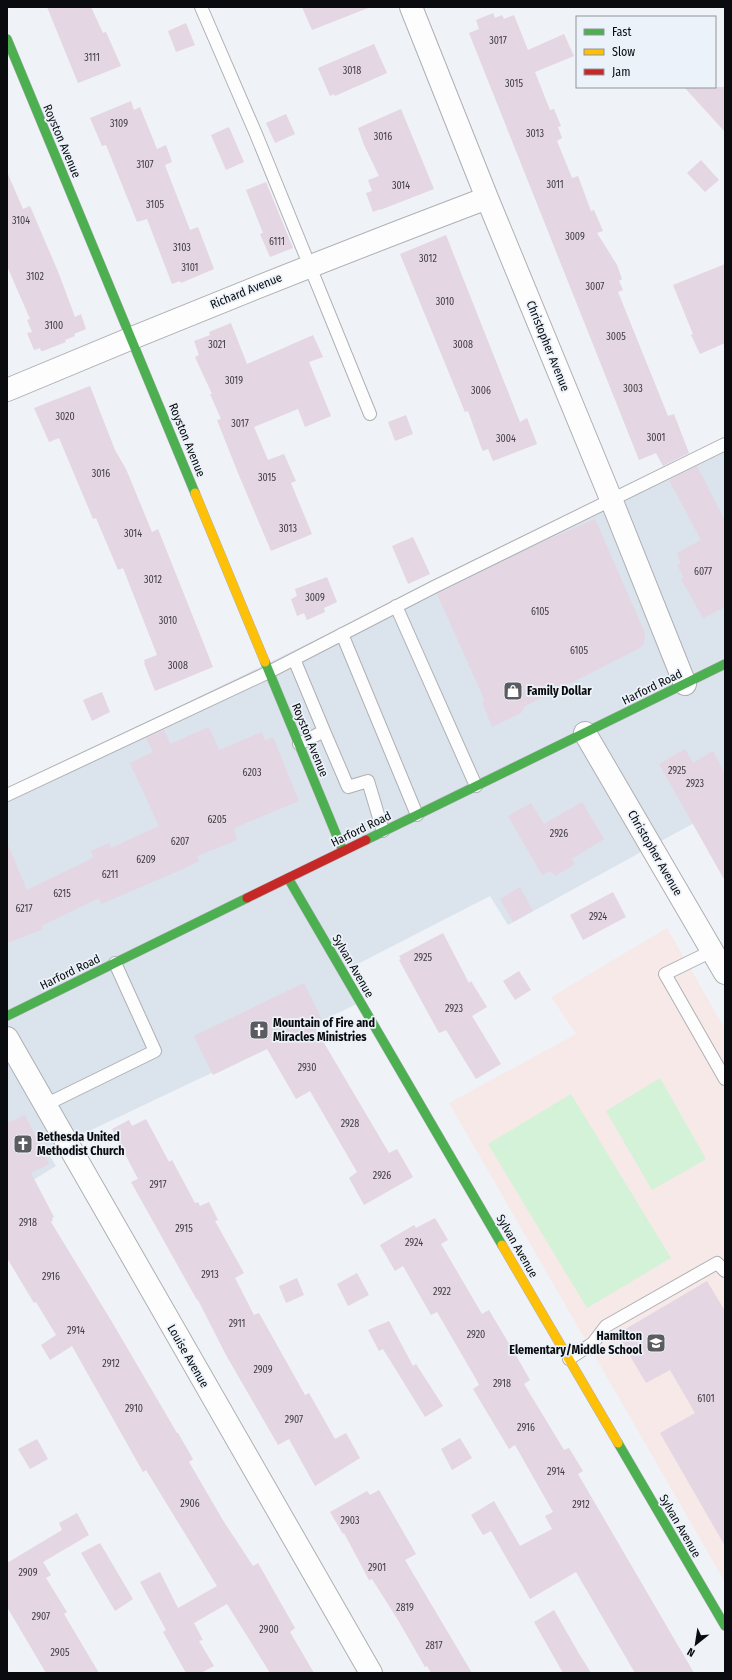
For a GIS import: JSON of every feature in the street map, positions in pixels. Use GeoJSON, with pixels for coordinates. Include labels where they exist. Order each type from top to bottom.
{"type":"FeatureCollection","features":[{"type":"Feature","properties":{"kind":"street","name":"Christopher Avenue"},"geometry":{"type":"LineString","coordinates":[[413,8],[487,198],[611,499],[685,684]]}},
{"type":"Feature","properties":{"kind":"street","name":"Royston Avenue"},"geometry":{"type":"LineString","coordinates":[[7,39],[343,851]]}},
{"type":"Feature","properties":{"kind":"street","name":"Richard Avenue"},"geometry":{"type":"LineString","coordinates":[[7,390],[131,337],[309,266],[487,198]]}},
{"type":"Feature","properties":{"kind":"street","name":"Harford Road"},"geometry":{"type":"LineString","coordinates":[[7,1016],[725,664]]}},
{"type":"Feature","properties":{"kind":"street","name":"Christopher Avenue"},"geometry":{"type":"LineString","coordinates":[[585,733],[725,973]]}},
{"type":"Feature","properties":{"kind":"street","name":"Sylvan Avenue"},"geometry":{"type":"LineString","coordinates":[[288,878],[725,1626]]}},
{"type":"Feature","properties":{"kind":"street","name":"Louise Avenue"},"geometry":{"type":"LineString","coordinates":[[7,1038],[371,1673]]}},
{"type":"Feature","properties":{"kind":"lane"},"geometry":{"type":"LineString","coordinates":[[201,7],[256,134],[370,414]]}},
{"type":"Feature","properties":{"kind":"lane"},"geometry":{"type":"LineString","coordinates":[[7,795],[269,672],[396,606],[725,444]]}},
{"type":"Feature","properties":{"kind":"lane"},"geometry":{"type":"LineString","coordinates":[[396,606],[476,786]]}},
{"type":"Feature","properties":{"kind":"lane"},"geometry":{"type":"LineString","coordinates":[[342,634],[416,815]]}},
{"type":"Feature","properties":{"kind":"lane"},"geometry":{"type":"LineString","coordinates":[[294,659],[348,788],[368,781],[383,832]]}},
{"type":"Feature","properties":{"kind":"lane"},"geometry":{"type":"LineString","coordinates":[[299,744],[324,731]]}},
{"type":"Feature","properties":{"kind":"lane"},"geometry":{"type":"LineString","coordinates":[[712,951],[664,974],[725,1079]]}},
{"type":"Feature","properties":{"kind":"lane"},"geometry":{"type":"LineString","coordinates":[[45,1105],[155,1051],[115,963]]}},
{"type":"Feature","properties":{"kind":"lane"},"geometry":{"type":"LineString","coordinates":[[569,1359],[592,1343],[606,1326],[717,1263],[725,1271]]}},
{"type":"Feature","properties":{"kind":"shaded area"},"geometry":{"type":"Polygon","coordinates":[[[725,439],[725,806],[508,925],[490,896],[344,971],[361,1002],[47,1151],[56,1166],[7,1196],[7,791],[725,439]]]}},
{"type":"Feature","properties":{"kind":"shaded area","name":"Hamilton Elementary/Middle School"},"geometry":{"type":"Polygon","coordinates":[[[667,928],[725,1029],[725,1582],[449,1103],[576,1034],[551,997],[667,928]]]}},
{"type":"Feature","properties":{"kind":"green space"},"geometry":{"type":"Polygon","coordinates":[[[660,1078],[706,1159],[652,1190],[606,1111],[660,1078]]]}},
{"type":"Feature","properties":{"kind":"green space"},"geometry":{"type":"Polygon","coordinates":[[[571,1094],[671,1258],[587,1308],[488,1144],[571,1094]]]}},
{"type":"Feature","properties":{"kind":"building"},"geometry":{"type":"Polygon","coordinates":[[[47,7],[91,7],[103,33],[106,32],[121,66],[78,83],[47,7]]]}},
{"type":"Feature","properties":{"kind":"building"},"geometry":{"type":"Polygon","coordinates":[[[302,7],[368,7],[368,8],[312,30],[302,7]]]}},
{"type":"Feature","properties":{"kind":"building"},"geometry":{"type":"Polygon","coordinates":[[[493,13],[495,18],[502,15],[504,19],[514,15],[528,50],[564,34],[574,56],[535,72],[550,110],[554,109],[561,126],[558,127],[562,138],[557,141],[572,178],[578,176],[591,211],[594,210],[603,231],[597,233],[617,265],[622,279],[619,281],[623,290],[618,292],[668,416],[674,414],[689,453],[663,466],[656,453],[639,460],[469,33],[479,29],[476,20],[493,13]]]}},
{"type":"Feature","properties":{"kind":"building"},"geometry":{"type":"Polygon","coordinates":[[[186,23],[195,45],[176,52],[168,31],[186,23]]]}},
{"type":"Feature","properties":{"kind":"building"},"geometry":{"type":"Polygon","coordinates":[[[374,44],[387,73],[335,96],[334,94],[330,96],[318,68],[374,44]]]}},
{"type":"Feature","properties":{"kind":"building"},"geometry":{"type":"Polygon","coordinates":[[[725,87],[725,132],[685,88],[725,87]]]}},
{"type":"Feature","properties":{"kind":"building"},"geometry":{"type":"Polygon","coordinates":[[[131,101],[134,110],[140,107],[157,149],[166,145],[172,162],[165,165],[190,230],[198,227],[214,269],[181,283],[180,281],[172,284],[147,219],[137,222],[106,145],[102,146],[90,118],[131,101]]]}},
{"type":"Feature","properties":{"kind":"building"},"geometry":{"type":"Polygon","coordinates":[[[401,109],[434,189],[373,212],[366,193],[372,191],[368,180],[379,176],[364,145],[358,128],[401,109]]]}},
{"type":"Feature","properties":{"kind":"building"},"geometry":{"type":"Polygon","coordinates":[[[286,114],[295,134],[275,143],[266,123],[286,114]]]}},
{"type":"Feature","properties":{"kind":"building"},"geometry":{"type":"Polygon","coordinates":[[[229,127],[244,162],[226,170],[211,135],[229,127]]]}},
{"type":"Feature","properties":{"kind":"building"},"geometry":{"type":"Polygon","coordinates":[[[701,160],[719,180],[705,192],[687,173],[701,160]]]}},
{"type":"Feature","properties":{"kind":"building"},"geometry":{"type":"Polygon","coordinates":[[[7,172],[23,209],[30,206],[59,274],[75,317],[81,314],[86,329],[74,334],[75,336],[65,340],[66,342],[43,351],[41,351],[40,348],[34,350],[27,333],[32,332],[27,320],[30,319],[7,266],[7,172]]]}},
{"type":"Feature","properties":{"kind":"building"},"geometry":{"type":"Polygon","coordinates":[[[266,182],[293,248],[270,257],[260,234],[263,233],[246,190],[266,182]]]}},
{"type":"Feature","properties":{"kind":"building"},"geometry":{"type":"Polygon","coordinates":[[[446,235],[520,422],[527,418],[537,444],[493,461],[488,449],[483,451],[468,411],[465,412],[400,254],[446,235]]]}},
{"type":"Feature","properties":{"kind":"building"},"geometry":{"type":"Polygon","coordinates":[[[725,264],[725,343],[700,354],[691,335],[693,334],[673,285],[725,264]]]}},
{"type":"Feature","properties":{"kind":"building"},"geometry":{"type":"Polygon","coordinates":[[[231,323],[247,364],[313,335],[323,357],[309,362],[331,416],[305,427],[298,409],[254,427],[268,460],[284,454],[296,481],[291,483],[312,534],[271,551],[217,420],[221,419],[210,394],[212,394],[195,357],[199,355],[194,341],[210,335],[209,332],[231,323]]]}},
{"type":"Feature","properties":{"kind":"building"},"geometry":{"type":"Polygon","coordinates":[[[90,386],[115,450],[126,469],[152,532],[158,529],[213,667],[155,691],[144,660],[157,655],[123,568],[118,570],[96,518],[93,519],[59,438],[49,442],[34,408],[90,386]]]}},
{"type":"Feature","properties":{"kind":"building"},"geometry":{"type":"Polygon","coordinates":[[[406,415],[413,434],[395,441],[388,422],[406,415]]]}},
{"type":"Feature","properties":{"kind":"building"},"geometry":{"type":"Polygon","coordinates":[[[697,466],[725,521],[725,607],[703,618],[681,579],[684,578],[677,565],[681,564],[677,553],[701,540],[669,480],[697,466]]]}},
{"type":"Feature","properties":{"kind":"building"},"geometry":{"type":"Polygon","coordinates":[[[595,519],[645,633],[644,644],[638,649],[525,706],[521,713],[492,727],[482,702],[485,701],[437,594],[538,544],[595,519]]]}},
{"type":"Feature","properties":{"kind":"building"},"geometry":{"type":"Polygon","coordinates":[[[413,537],[430,574],[408,584],[392,546],[413,537]]]}},
{"type":"Feature","properties":{"kind":"building"},"geometry":{"type":"Polygon","coordinates":[[[327,577],[337,602],[324,608],[325,612],[307,620],[304,613],[297,616],[291,599],[297,596],[295,589],[327,577]]]}},
{"type":"Feature","properties":{"kind":"building"},"geometry":{"type":"Polygon","coordinates":[[[102,692],[110,712],[92,721],[83,700],[102,692]]]}},
{"type":"Feature","properties":{"kind":"building"},"geometry":{"type":"Polygon","coordinates":[[[209,727],[219,750],[262,732],[265,741],[273,737],[299,801],[234,828],[237,840],[197,856],[199,861],[185,868],[101,904],[99,898],[41,926],[43,929],[7,943],[7,843],[27,890],[93,858],[91,851],[109,843],[111,848],[159,826],[130,763],[153,752],[146,738],[164,730],[170,744],[209,727]]]}},
{"type":"Feature","properties":{"kind":"building"},"geometry":{"type":"Polygon","coordinates":[[[685,749],[693,763],[713,751],[725,774],[725,881],[659,764],[685,749]]]}},
{"type":"Feature","properties":{"kind":"building"},"geometry":{"type":"Polygon","coordinates":[[[582,802],[604,839],[572,859],[575,864],[555,876],[550,871],[542,875],[508,816],[531,803],[544,824],[582,802]]]}},
{"type":"Feature","properties":{"kind":"building"},"geometry":{"type":"Polygon","coordinates":[[[520,887],[533,911],[513,922],[500,899],[520,887]]]}},
{"type":"Feature","properties":{"kind":"building"},"geometry":{"type":"Polygon","coordinates":[[[613,892],[626,917],[583,940],[570,915],[613,892]]]}},
{"type":"Feature","properties":{"kind":"building"},"geometry":{"type":"Polygon","coordinates":[[[443,933],[469,983],[471,981],[487,1007],[472,1016],[501,1064],[476,1079],[446,1030],[439,1033],[399,960],[401,959],[399,956],[443,933]]]}},
{"type":"Feature","properties":{"kind":"building"},"geometry":{"type":"Polygon","coordinates":[[[519,971],[531,990],[515,1000],[503,981],[519,971]]]}},
{"type":"Feature","properties":{"kind":"building"},"geometry":{"type":"Polygon","coordinates":[[[304,983],[323,1022],[314,1026],[389,1153],[397,1149],[413,1177],[364,1205],[349,1178],[357,1172],[310,1091],[296,1099],[267,1049],[213,1075],[194,1036],[304,983]]]}},
{"type":"Feature","properties":{"kind":"building"},"geometry":{"type":"Polygon","coordinates":[[[25,1115],[49,1164],[31,1173],[54,1217],[52,1218],[53,1220],[51,1222],[193,1459],[189,1462],[224,1522],[253,1566],[258,1563],[295,1628],[290,1632],[314,1673],[270,1673],[227,1604],[194,1623],[203,1640],[199,1641],[214,1666],[201,1673],[186,1673],[163,1632],[166,1630],[140,1582],[160,1572],[178,1608],[217,1586],[146,1470],[143,1472],[72,1346],[50,1360],[41,1345],[56,1335],[36,1302],[34,1303],[7,1258],[7,1123],[25,1115]]]}},
{"type":"Feature","properties":{"kind":"building"},"geometry":{"type":"Polygon","coordinates":[[[146,1119],[169,1162],[172,1160],[195,1203],[198,1202],[200,1206],[209,1202],[218,1220],[215,1221],[244,1273],[235,1278],[254,1315],[259,1313],[305,1395],[309,1393],[335,1439],[346,1433],[360,1458],[315,1486],[289,1439],[278,1445],[226,1355],[198,1300],[131,1182],[138,1179],[112,1129],[129,1120],[132,1126],[146,1119]]]}},
{"type":"Feature","properties":{"kind":"building"},"geometry":{"type":"Polygon","coordinates":[[[435,1218],[448,1240],[441,1244],[482,1314],[489,1310],[518,1359],[530,1380],[524,1384],[564,1450],[569,1448],[583,1471],[578,1474],[694,1673],[635,1673],[576,1572],[530,1599],[491,1531],[483,1535],[471,1515],[494,1501],[520,1546],[552,1529],[545,1516],[553,1512],[515,1445],[509,1449],[473,1389],[479,1385],[437,1312],[431,1315],[403,1266],[395,1271],[380,1245],[414,1225],[416,1228],[435,1218]]]}},
{"type":"Feature","properties":{"kind":"building"},"geometry":{"type":"Polygon","coordinates":[[[357,1273],[369,1295],[348,1306],[337,1284],[357,1273]]]}},
{"type":"Feature","properties":{"kind":"building"},"geometry":{"type":"Polygon","coordinates":[[[297,1278],[304,1295],[286,1303],[279,1286],[297,1278]]]}},
{"type":"Feature","properties":{"kind":"building"},"geometry":{"type":"Polygon","coordinates":[[[707,1281],[725,1311],[725,1546],[660,1433],[695,1413],[670,1370],[646,1383],[617,1334],[707,1281]]]}},
{"type":"Feature","properties":{"kind":"building"},"geometry":{"type":"Polygon","coordinates":[[[389,1321],[413,1366],[416,1364],[443,1406],[425,1417],[383,1349],[379,1351],[368,1330],[389,1321]]]}},
{"type":"Feature","properties":{"kind":"building"},"geometry":{"type":"Polygon","coordinates":[[[460,1438],[472,1458],[452,1470],[441,1449],[460,1438]]]}},
{"type":"Feature","properties":{"kind":"building"},"geometry":{"type":"Polygon","coordinates":[[[37,1439],[48,1459],[30,1469],[18,1449],[37,1439]]]}},
{"type":"Feature","properties":{"kind":"building"},"geometry":{"type":"Polygon","coordinates":[[[379,1490],[416,1554],[405,1560],[472,1673],[431,1673],[427,1666],[425,1667],[372,1579],[369,1580],[344,1533],[343,1534],[330,1512],[367,1491],[370,1495],[379,1490]]]}},
{"type":"Feature","properties":{"kind":"building"},"geometry":{"type":"Polygon","coordinates":[[[77,1513],[89,1535],[43,1562],[51,1575],[46,1578],[67,1612],[64,1614],[99,1673],[46,1673],[7,1607],[7,1563],[62,1530],[59,1523],[77,1513]]]}},
{"type":"Feature","properties":{"kind":"building"},"geometry":{"type":"Polygon","coordinates":[[[100,1543],[133,1599],[115,1611],[81,1553],[100,1543]]]}},
{"type":"Feature","properties":{"kind":"building"},"geometry":{"type":"Polygon","coordinates":[[[554,1610],[591,1673],[563,1673],[534,1622],[554,1610]]]}},
{"type":"Feature","properties":{"kind":"traffic: fast"},"geometry":{"type":"LineString","coordinates":[[7,39],[195,493]]}},
{"type":"Feature","properties":{"kind":"traffic: fast"},"geometry":{"type":"LineString","coordinates":[[265,662],[343,851]]}},
{"type":"Feature","properties":{"kind":"traffic: fast"},"geometry":{"type":"LineString","coordinates":[[366,840],[725,664]]}},
{"type":"Feature","properties":{"kind":"traffic: fast"},"geometry":{"type":"LineString","coordinates":[[288,878],[502,1245]]}},
{"type":"Feature","properties":{"kind":"traffic: fast"},"geometry":{"type":"LineString","coordinates":[[7,1016],[247,898]]}},
{"type":"Feature","properties":{"kind":"traffic: fast"},"geometry":{"type":"LineString","coordinates":[[618,1443],[725,1626]]}},
{"type":"Feature","properties":{"kind":"traffic: slow"},"geometry":{"type":"LineString","coordinates":[[195,493],[265,662]]}},
{"type":"Feature","properties":{"kind":"traffic: slow"},"geometry":{"type":"LineString","coordinates":[[502,1245],[618,1443]]}},
{"type":"Feature","properties":{"kind":"traffic: jam"},"geometry":{"type":"LineString","coordinates":[[247,898],[366,840]]}},
{"type":"Feature","properties":{"kind":"place","name":"Family Dollar"},"geometry":{"type":"Point","coordinates":[513,691]}},
{"type":"Feature","properties":{"kind":"place","name":"Mountain of Fire and Miracles Ministries"},"geometry":{"type":"Point","coordinates":[259,1030]}},
{"type":"Feature","properties":{"kind":"place","name":"Bethesda United Methodist Church"},"geometry":{"type":"Point","coordinates":[23,1144]}},
{"type":"Feature","properties":{"kind":"place","name":"Hamilton Elementary/Middle School"},"geometry":{"type":"Point","coordinates":[656,1343]}}]}
